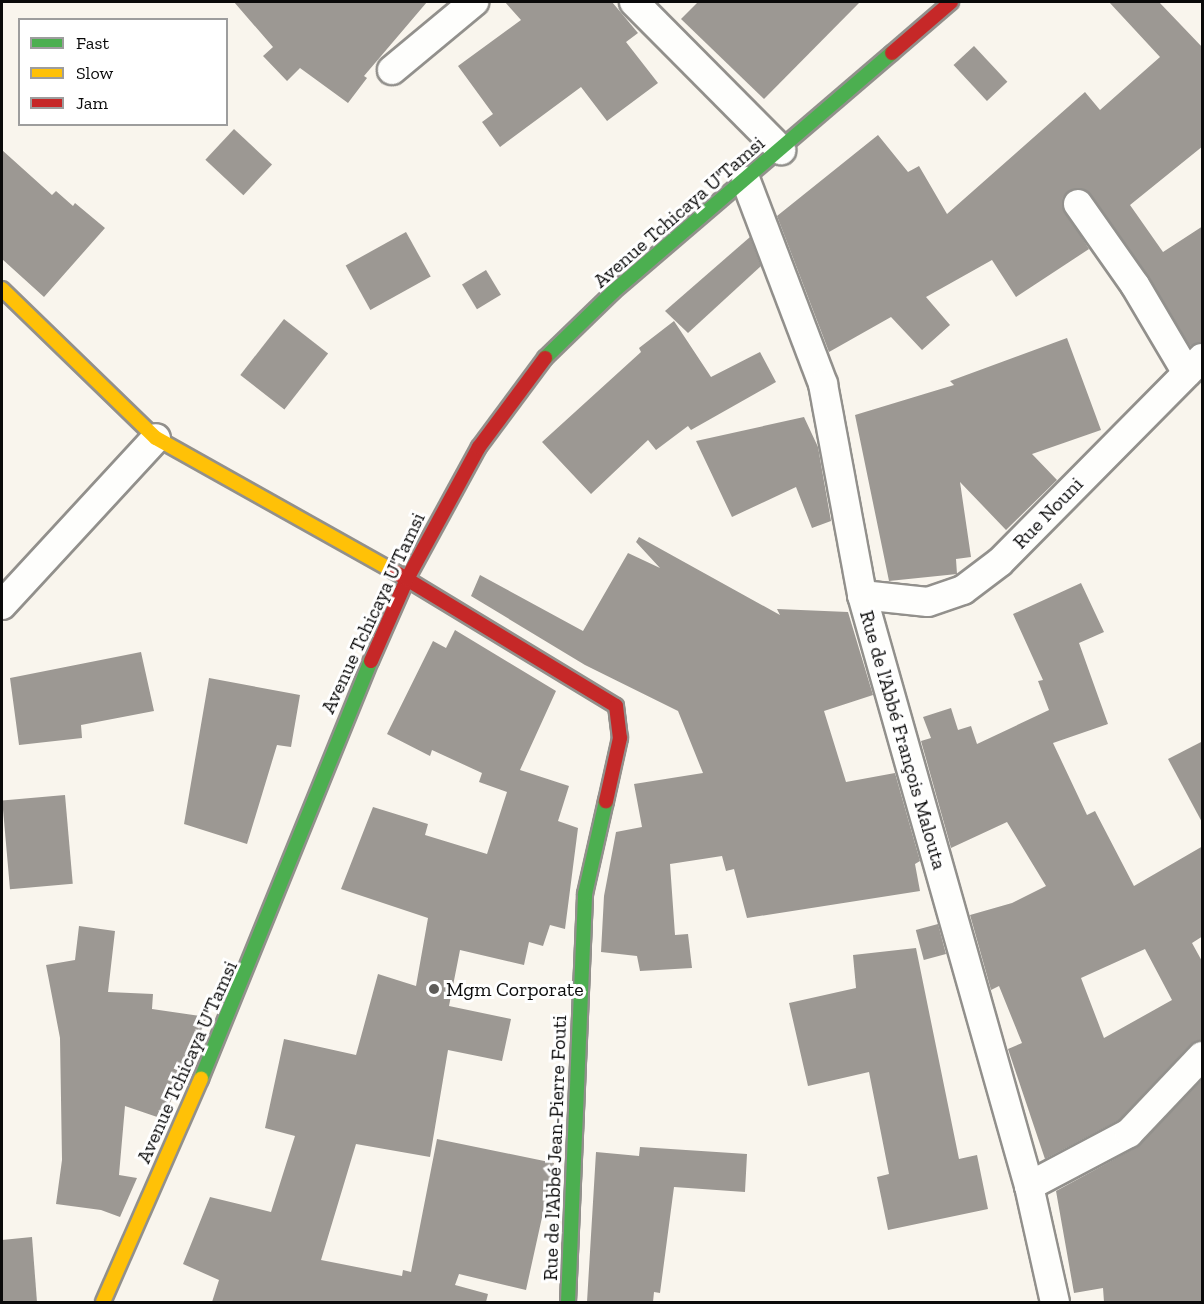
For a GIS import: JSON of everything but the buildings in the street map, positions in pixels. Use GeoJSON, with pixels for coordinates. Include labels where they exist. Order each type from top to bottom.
{"type":"FeatureCollection","features":[{"type":"Feature","properties":{"kind":"street"},"geometry":{"type":"LineString","coordinates":[[392,70],[474,2]]}},
{"type":"Feature","properties":{"kind":"street"},"geometry":{"type":"LineString","coordinates":[[634,2],[781,150]]}},
{"type":"Feature","properties":{"kind":"street","name":"Avenue Tchicaya U'Tamsi"},"geometry":{"type":"LineString","coordinates":[[103,1302],[249,969],[340,729],[407,579],[479,447],[541,362],[614,292],[746,181],[951,2]]}},
{"type":"Feature","properties":{"kind":"street","name":"Rue de l'Abbé François Malouta"},"geometry":{"type":"LineString","coordinates":[[746,181],[823,384],[862,595],[1029,1186],[1055,1302]]}},
{"type":"Feature","properties":{"kind":"street"},"geometry":{"type":"LineString","coordinates":[[1078,204],[1195,366]]}},
{"type":"Feature","properties":{"kind":"street"},"geometry":{"type":"LineString","coordinates":[[2,289],[156,438],[407,579]]}},
{"type":"Feature","properties":{"kind":"street","name":"Rue Nouni"},"geometry":{"type":"LineString","coordinates":[[862,595],[928,602],[963,590],[1000,562],[1195,366]]}},
{"type":"Feature","properties":{"kind":"street"},"geometry":{"type":"LineString","coordinates":[[2,605],[156,438]]}},
{"type":"Feature","properties":{"kind":"street","name":"Rue de l'Abbé Jean-Pierre Fouti"},"geometry":{"type":"LineString","coordinates":[[407,579],[616,705],[620,738],[612,786],[598,825],[585,894],[568,1302]]}},
{"type":"Feature","properties":{"kind":"street"},"geometry":{"type":"LineString","coordinates":[[1029,1186],[1129,1133],[1203,1056]]}},
{"type":"Feature","properties":{"kind":"traffic: fast"},"geometry":{"type":"LineString","coordinates":[[545,358],[613,292],[892,53]]}},
{"type":"Feature","properties":{"kind":"traffic: fast"},"geometry":{"type":"LineString","coordinates":[[201,1079],[371,661]]}},
{"type":"Feature","properties":{"kind":"traffic: fast"},"geometry":{"type":"LineString","coordinates":[[568,1302],[585,894],[606,801]]}},
{"type":"Feature","properties":{"kind":"traffic: slow"},"geometry":{"type":"LineString","coordinates":[[2,289],[156,438],[395,572]]}},
{"type":"Feature","properties":{"kind":"traffic: slow"},"geometry":{"type":"LineString","coordinates":[[103,1302],[201,1079]]}},
{"type":"Feature","properties":{"kind":"traffic: jam"},"geometry":{"type":"LineString","coordinates":[[892,53],[951,2]]}},
{"type":"Feature","properties":{"kind":"traffic: jam"},"geometry":{"type":"LineString","coordinates":[[371,661],[407,579],[479,447],[545,358]]}},
{"type":"Feature","properties":{"kind":"traffic: jam"},"geometry":{"type":"LineString","coordinates":[[395,572],[616,706],[620,738],[606,801]]}},
{"type":"Feature","properties":{"kind":"place","name":"Mgm Corporate"},"geometry":{"type":"Point","coordinates":[434,989]}}]}
